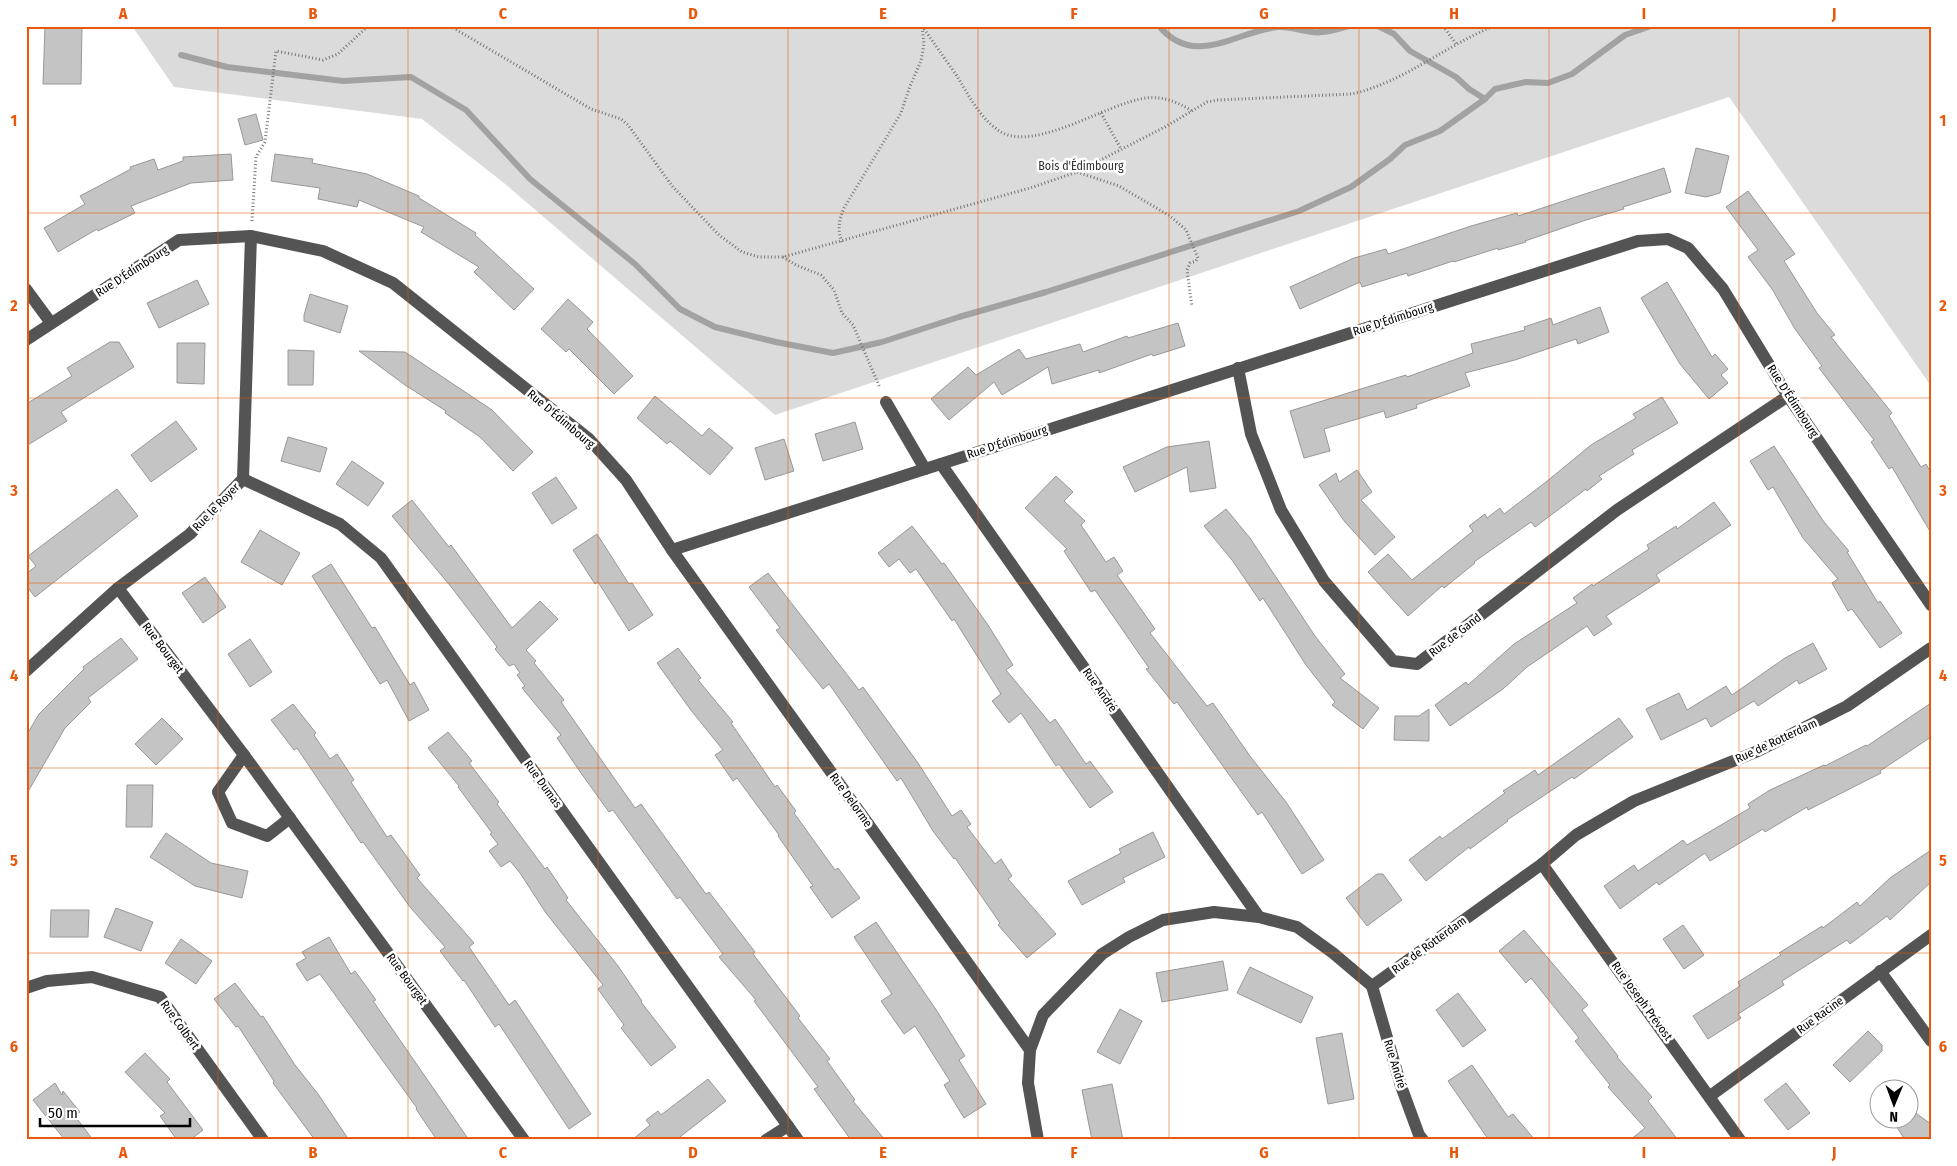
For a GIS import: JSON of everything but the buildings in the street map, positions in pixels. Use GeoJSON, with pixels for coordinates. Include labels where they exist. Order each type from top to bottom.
{"type":"FeatureCollection","features":[{"type":"Feature","properties":{"kind":"street","name":"Rue D'Édimbourg"},"geometry":{"type":"LineString","coordinates":[[26,340],[179,240],[251,236],[323,251],[394,283],[589,440],[626,480],[672,550],[1638,241],[1668,239],[1688,248],[1723,289],[1788,396],[1931,605]]}},
{"type":"Feature","properties":{"kind":"street","name":"Rue le Royer"},"geometry":{"type":"LineString","coordinates":[[26,670],[118,588],[190,534],[243,479],[251,236]]}},
{"type":"Feature","properties":{"kind":"street"},"geometry":{"type":"LineString","coordinates":[[26,290],[51,323]]}},
{"type":"Feature","properties":{"kind":"street","name":"Rue de Gand"},"geometry":{"type":"LineString","coordinates":[[1238,368],[1251,434],[1281,510],[1324,581],[1393,661],[1417,664],[1617,510],[1788,396]]}},
{"type":"Feature","properties":{"kind":"street"},"geometry":{"type":"LineString","coordinates":[[886,402],[925,469]]}},
{"type":"Feature","properties":{"kind":"street","name":"Rue André"},"geometry":{"type":"LineString","coordinates":[[941,464],[1259,917]]}},
{"type":"Feature","properties":{"kind":"street","name":"Rue Dumas"},"geometry":{"type":"LineString","coordinates":[[243,479],[340,524],[381,558],[798,1140]]}},
{"type":"Feature","properties":{"kind":"street","name":"Rue Delorme"},"geometry":{"type":"LineString","coordinates":[[672,550],[1030,1050]]}},
{"type":"Feature","properties":{"kind":"street","name":"Rue Bourget"},"geometry":{"type":"LineString","coordinates":[[118,588],[244,755],[524,1140]]}},
{"type":"Feature","properties":{"kind":"street","name":"Rue de Rotterdam"},"geometry":{"type":"LineString","coordinates":[[1372,986],[1542,864],[1576,835],[1634,801],[1758,751],[1847,706],[1931,648]]}},
{"type":"Feature","properties":{"kind":"street"},"geometry":{"type":"LineString","coordinates":[[244,755],[218,792],[232,823],[267,836],[290,818]]}},
{"type":"Feature","properties":{"kind":"street","name":"Rue Joseph Prévost"},"geometry":{"type":"LineString","coordinates":[[1542,864],[1740,1140]]}},
{"type":"Feature","properties":{"kind":"street"},"geometry":{"type":"LineString","coordinates":[[1038,1140],[1028,1083],[1030,1050],[1043,1014],[1102,954],[1129,936],[1163,920],[1214,912],[1259,917],[1297,927],[1333,953],[1372,986]]}},
{"type":"Feature","properties":{"kind":"street","name":"Rue Racine"},"geometry":{"type":"LineString","coordinates":[[1710,1096],[1931,935]]}},
{"type":"Feature","properties":{"kind":"street"},"geometry":{"type":"LineString","coordinates":[[1880,971],[1931,1041]]}},
{"type":"Feature","properties":{"kind":"street","name":"Rue Colbert"},"geometry":{"type":"LineString","coordinates":[[26,988],[47,981],[92,977],[160,997],[263,1140]]}},
{"type":"Feature","properties":{"kind":"street","name":"Rue André"},"geometry":{"type":"LineString","coordinates":[[1372,986],[1401,1086],[1419,1135],[1423,1140]]}},
{"type":"Feature","properties":{"kind":"street"},"geometry":{"type":"LineString","coordinates":[[766,1140],[788,1126]]}},
{"type":"Feature","properties":{"kind":"path"},"geometry":{"type":"LineString","coordinates":[[251,236],[256,157],[265,142],[276,51],[323,60],[338,54],[368,26]]}},
{"type":"Feature","properties":{"kind":"path"},"geometry":{"type":"LineString","coordinates":[[450,26],[591,109],[622,119],[673,187],[719,235],[742,252],[759,257],[783,257],[842,242],[1030,188],[1077,172],[1165,127],[1207,102],[1352,94],[1371,89],[1398,78],[1477,32],[1494,26]]}},
{"type":"Feature","properties":{"kind":"path"},"geometry":{"type":"LineString","coordinates":[[842,242],[839,234],[839,221],[844,208],[896,124],[921,61],[924,44],[922,26]]}},
{"type":"Feature","properties":{"kind":"path"},"geometry":{"type":"LineString","coordinates":[[922,26],[979,111],[1002,132],[1013,136],[1027,138],[1045,133],[1146,98],[1180,103],[1192,111]]}},
{"type":"Feature","properties":{"kind":"path"},"geometry":{"type":"LineString","coordinates":[[1443,26],[1457,44]]}},
{"type":"Feature","properties":{"kind":"path"},"geometry":{"type":"LineString","coordinates":[[1102,113],[1121,149]]}},
{"type":"Feature","properties":{"kind":"path"},"geometry":{"type":"LineString","coordinates":[[1077,172],[1119,186],[1152,204],[1181,225],[1189,237],[1198,258],[1190,263],[1188,270],[1192,307]]}},
{"type":"Feature","properties":{"kind":"path"},"geometry":{"type":"LineString","coordinates":[[783,257],[788,261],[820,274],[834,290],[842,313],[853,325],[861,342],[886,402]]}},
{"type":"Feature","properties":{"kind":"green space","name":"Bois d'Édimbourg"},"geometry":{"type":"Polygon","coordinates":[[[132,26],[1931,26],[1931,386],[1729,97],[775,415],[504,183],[422,119],[174,87],[132,26]]]}},
{"type":"Feature","properties":{"kind":"waterway"},"geometry":{"type":"LineString","coordinates":[[1159,26],[1173,39],[1187,45],[1201,46],[1216,44],[1278,27],[1322,32],[1349,26]]}},
{"type":"Feature","properties":{"kind":"waterway"},"geometry":{"type":"LineString","coordinates":[[1378,26],[1394,34],[1410,51],[1456,77],[1469,89],[1485,99]]}},
{"type":"Feature","properties":{"kind":"waterway"},"geometry":{"type":"LineString","coordinates":[[181,55],[227,67],[343,81],[411,77],[466,110],[530,179],[635,264],[680,309],[715,327],[776,342],[833,353],[882,342],[1299,211],[1351,187],[1390,159],[1405,145],[1440,131],[1485,99],[1495,89],[1526,82],[1548,83],[1572,74],[1625,35],[1651,26]]}}]}
